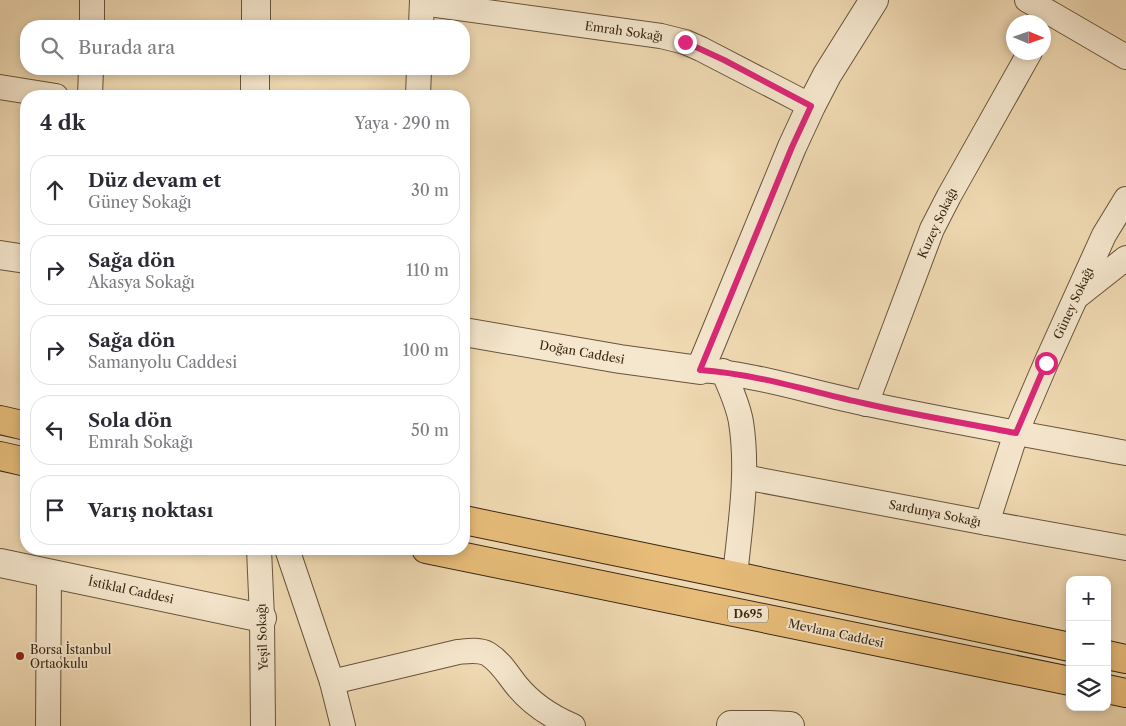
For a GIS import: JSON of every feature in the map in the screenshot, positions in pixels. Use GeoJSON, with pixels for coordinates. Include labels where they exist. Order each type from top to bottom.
{"type":"FeatureCollection","features":[{"type":"Feature","properties":{"kind":"main road"},"geometry":{"type":"LineString","coordinates":[[0,420],[20,425]]}},
{"type":"Feature","properties":{"kind":"main road"},"geometry":{"type":"LineString","coordinates":[[0,456],[20,461]]}},
{"type":"Feature","properties":{"kind":"main road"},"geometry":{"type":"LineString","coordinates":[[470,521],[1066,647]]}},
{"type":"Feature","properties":{"kind":"main road","name":"Mevlana Caddesi"},"geometry":{"type":"LineString","coordinates":[[455,555],[1066,680]]}},
{"type":"Feature","properties":{"kind":"main road"},"geometry":{"type":"LineString","coordinates":[[1111,656],[1126,659]]}},
{"type":"Feature","properties":{"kind":"main road"},"geometry":{"type":"LineString","coordinates":[[1111,690],[1126,693]]}},
{"type":"Feature","properties":{"kind":"street"},"geometry":{"type":"LineString","coordinates":[[92,0],[92,20]]}},
{"type":"Feature","properties":{"kind":"street"},"geometry":{"type":"LineString","coordinates":[[256,0],[256,20]]}},
{"type":"Feature","properties":{"kind":"street"},"geometry":{"type":"LineString","coordinates":[[712,370],[792,147],[827,76],[874,0]]}},
{"type":"Feature","properties":{"kind":"street"},"geometry":{"type":"LineString","coordinates":[[1027,0],[1042,15]]}},
{"type":"Feature","properties":{"kind":"street","name":"Emrah Sokağı"},"geometry":{"type":"LineString","coordinates":[[422,10],[661,36],[685,42],[724,60],[811,106]]}},
{"type":"Feature","properties":{"kind":"street"},"geometry":{"type":"LineString","coordinates":[[1051,22],[1126,57]]}},
{"type":"Feature","properties":{"kind":"street","name":"Kuzey Sokağı"},"geometry":{"type":"LineString","coordinates":[[866,404],[932,229],[1026,60]]}},
{"type":"Feature","properties":{"kind":"street"},"geometry":{"type":"LineString","coordinates":[[90,90],[91,75]]}},
{"type":"Feature","properties":{"kind":"street"},"geometry":{"type":"LineString","coordinates":[[255,75],[255,90]]}},
{"type":"Feature","properties":{"kind":"street"},"geometry":{"type":"LineString","coordinates":[[418,90],[419,75]]}},
{"type":"Feature","properties":{"kind":"street"},"geometry":{"type":"LineString","coordinates":[[0,86],[22,90]]}},
{"type":"Feature","properties":{"kind":"street","name":"Güney Sokağı"},"geometry":{"type":"LineString","coordinates":[[987,523],[1016,433],[1104,235],[1126,199]]}},
{"type":"Feature","properties":{"kind":"street"},"geometry":{"type":"LineString","coordinates":[[0,255],[20,258]]}},
{"type":"Feature","properties":{"kind":"street"},"geometry":{"type":"LineString","coordinates":[[1074,299],[1126,258]]}},
{"type":"Feature","properties":{"kind":"street","name":"Doğan Caddesi"},"geometry":{"type":"LineString","coordinates":[[470,333],[620,359],[712,370]]}},
{"type":"Feature","properties":{"kind":"street"},"geometry":{"type":"LineString","coordinates":[[712,370],[746,375],[866,404],[1126,453]]}},
{"type":"Feature","properties":{"kind":"street"},"geometry":{"type":"LineString","coordinates":[[712,370],[735,399],[744,452],[744,477],[735,576]]}},
{"type":"Feature","properties":{"kind":"street","name":"Sardunya Sokağı"},"geometry":{"type":"LineString","coordinates":[[744,477],[1126,548]]}},
{"type":"Feature","properties":{"kind":"street","name":"Yeşil Sokağı"},"geometry":{"type":"LineString","coordinates":[[259,555],[263,726]]}},
{"type":"Feature","properties":{"kind":"street"},"geometry":{"type":"LineString","coordinates":[[289,555],[332,682],[343,726]]}},
{"type":"Feature","properties":{"kind":"street","name":"İstiklal Caddesi"},"geometry":{"type":"LineString","coordinates":[[0,563],[262,618]]}},
{"type":"Feature","properties":{"kind":"street"},"geometry":{"type":"LineString","coordinates":[[48,726],[49,573]]}},
{"type":"Feature","properties":{"kind":"street"},"geometry":{"type":"LineString","coordinates":[[332,682],[458,652],[474,650],[487,653],[497,661],[518,688],[536,704],[573,726]]}},
{"type":"Feature","properties":{"kind":"street"},"geometry":{"type":"LineString","coordinates":[[727,726],[769,724],[790,726]]}},
{"type":"Feature","properties":{"kind":"place","name":"Borsa İstanbul Ortaokulu"},"geometry":{"type":"Point","coordinates":[20,656]}},
{"type":"Feature","properties":{"kind":"route"},"geometry":{"type":"LineString","coordinates":[[685,42],[724,60],[811,106],[792,147],[700,370],[746,375],[866,404],[1016,433],[1046,363]]}}]}
